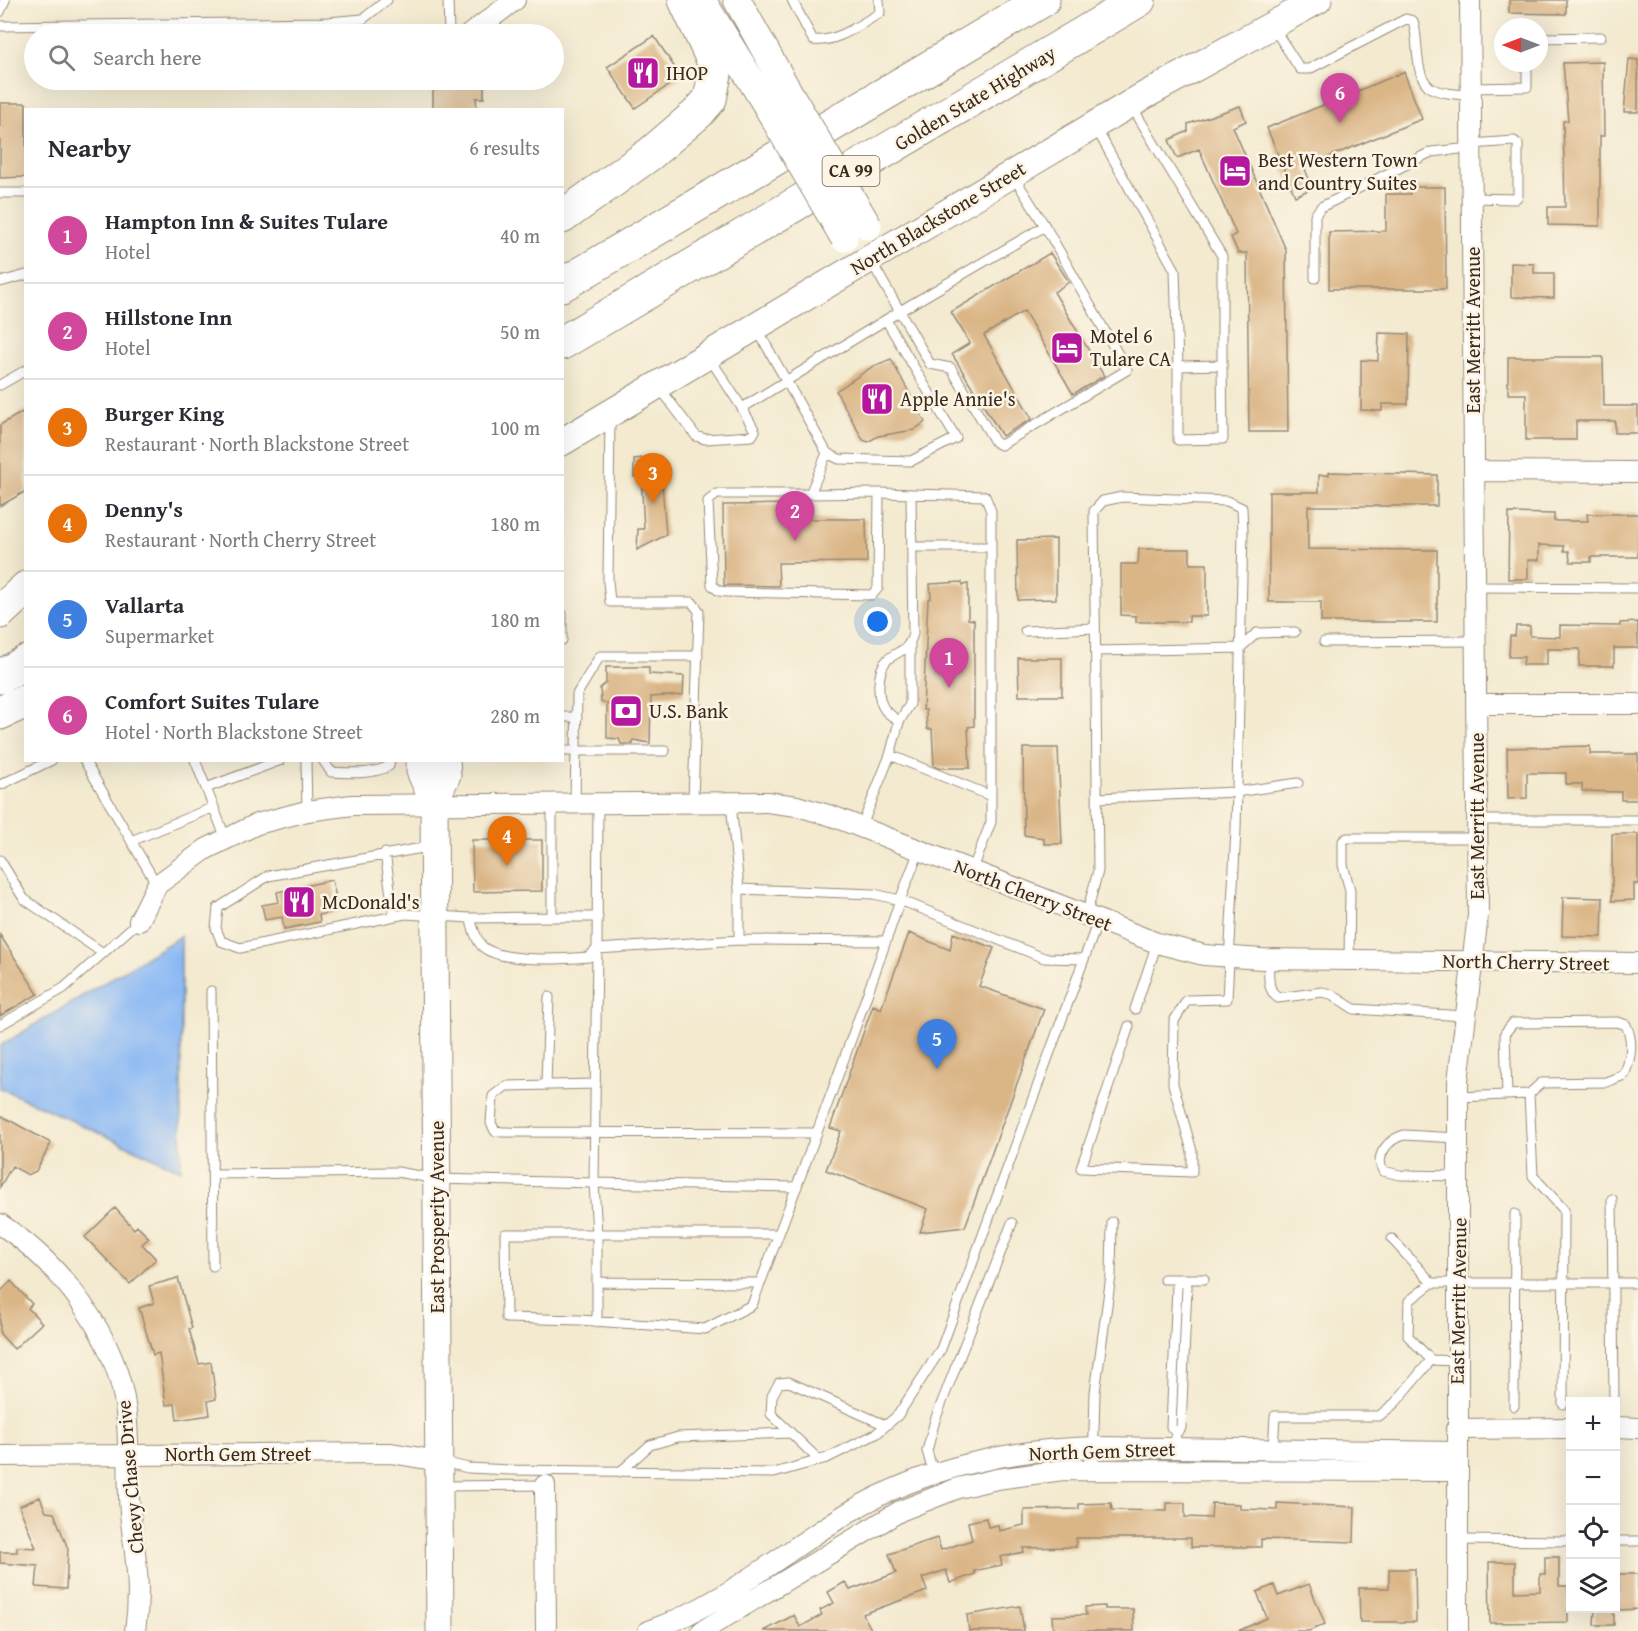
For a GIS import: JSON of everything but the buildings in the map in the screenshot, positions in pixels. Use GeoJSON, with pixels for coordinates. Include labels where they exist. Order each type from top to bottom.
{"type":"FeatureCollection","features":[{"type":"Feature","properties":{"kind":"highway"},"geometry":{"type":"LineString","coordinates":[[564,216],[650,154],[698,113],[710,99],[715,74],[713,60],[684,0]]}},
{"type":"Feature","properties":{"kind":"highway","name":"CA 99"},"geometry":{"type":"LineString","coordinates":[[564,284],[1043,0]]}},
{"type":"Feature","properties":{"kind":"highway","name":"Golden State Highway"},"geometry":{"type":"LineString","coordinates":[[564,342],[1139,0]]}},
{"type":"Feature","properties":{"kind":"highway"},"geometry":{"type":"LineString","coordinates":[[0,612],[24,590]]}},
{"type":"Feature","properties":{"kind":"highway"},"geometry":{"type":"LineString","coordinates":[[0,620],[24,605]]}},
{"type":"Feature","properties":{"kind":"highway"},"geometry":{"type":"LineString","coordinates":[[0,677],[24,663]]}},
{"type":"Feature","properties":{"kind":"highway"},"geometry":{"type":"LineString","coordinates":[[0,713],[24,701]]}},
{"type":"Feature","properties":{"kind":"main road"},"geometry":{"type":"LineString","coordinates":[[702,0],[776,97],[868,226],[870,259]]}},
{"type":"Feature","properties":{"kind":"main road"},"geometry":{"type":"LineString","coordinates":[[737,0],[776,97],[844,238],[870,259]]}},
{"type":"Feature","properties":{"kind":"main road","name":"North Blackstone Street"},"geometry":{"type":"LineString","coordinates":[[564,441],[1131,104],[1318,0]]}},
{"type":"Feature","properties":{"kind":"main road","name":"East Prosperity Avenue"},"geometry":{"type":"LineString","coordinates":[[420,762],[420,771],[434,803],[440,1631]]}},
{"type":"Feature","properties":{"kind":"main road","name":"East Prosperity Avenue"},"geometry":{"type":"LineString","coordinates":[[434,803],[447,775],[446,762]]}},
{"type":"Feature","properties":{"kind":"street"},"geometry":{"type":"LineString","coordinates":[[483,24],[515,0]]}},
{"type":"Feature","properties":{"kind":"street","name":"East Merritt Avenue"},"geometry":{"type":"LineString","coordinates":[[1458,1631],[1456,1429],[1459,1284],[1458,1097],[1464,1016],[1478,915],[1470,0]]}},
{"type":"Feature","properties":{"kind":"street"},"geometry":{"type":"LineString","coordinates":[[1474,471],[1638,472]]}},
{"type":"Feature","properties":{"kind":"street"},"geometry":{"type":"LineString","coordinates":[[1477,704],[1638,704]]}},
{"type":"Feature","properties":{"kind":"street","name":"North Cherry Street"},"geometry":{"type":"LineString","coordinates":[[157,885],[206,849],[226,839],[257,824],[307,811],[352,805],[434,803],[731,802],[797,806],[919,850],[1157,943],[1204,955],[1269,959],[1638,963]]}},
{"type":"Feature","properties":{"kind":"street"},"geometry":{"type":"LineString","coordinates":[[139,921],[157,885]]}},
{"type":"Feature","properties":{"kind":"street","name":"Chevy Chase Drive"},"geometry":{"type":"LineString","coordinates":[[0,1224],[34,1249],[86,1310],[118,1375],[126,1411],[130,1512],[140,1598],[135,1631]]}},
{"type":"Feature","properties":{"kind":"street"},"geometry":{"type":"LineString","coordinates":[[1456,1429],[1566,1428]]}},
{"type":"Feature","properties":{"kind":"street"},"geometry":{"type":"LineString","coordinates":[[1620,1428],[1638,1428]]}},
{"type":"Feature","properties":{"kind":"street","name":"North Gem Street"},"geometry":{"type":"LineString","coordinates":[[648,1631],[694,1611],[852,1511],[934,1475],[1024,1452],[1176,1441],[1456,1462]]}},
{"type":"Feature","properties":{"kind":"street","name":"North Gem Street"},"geometry":{"type":"LineString","coordinates":[[0,1456],[391,1453],[439,1473]]}},
{"type":"Feature","properties":{"kind":"street","name":"North Gem Street"},"geometry":{"type":"LineString","coordinates":[[702,1631],[880,1522],[921,1502],[958,1488],[997,1479],[1063,1470],[1456,1462]]}},
{"type":"Feature","properties":{"kind":"street"},"geometry":{"type":"LineString","coordinates":[[544,1485],[546,1631]]}},
{"type":"Feature","properties":{"kind":"lane"},"geometry":{"type":"LineString","coordinates":[[0,12],[5,0]]}},
{"type":"Feature","properties":{"kind":"lane"},"geometry":{"type":"LineString","coordinates":[[164,24],[328,22],[363,19],[387,0]]}},
{"type":"Feature","properties":{"kind":"lane"},"geometry":{"type":"LineString","coordinates":[[448,0],[448,24]]}},
{"type":"Feature","properties":{"kind":"lane"},"geometry":{"type":"LineString","coordinates":[[795,1],[813,40],[822,41],[834,38],[880,13],[879,0]]}},
{"type":"Feature","properties":{"kind":"lane"},"geometry":{"type":"LineString","coordinates":[[1272,25],[1300,69],[1309,69],[1406,20],[1413,21],[1425,82],[1433,90],[1471,92],[1527,87],[1527,72]]}},
{"type":"Feature","properties":{"kind":"lane"},"geometry":{"type":"LineString","coordinates":[[0,26],[24,26]]}},
{"type":"Feature","properties":{"kind":"lane"},"geometry":{"type":"LineString","coordinates":[[1548,38],[1601,37]]}},
{"type":"Feature","properties":{"kind":"lane"},"geometry":{"type":"LineString","coordinates":[[1095,126],[1175,270],[1178,440],[1223,439],[1222,256],[1131,104]]}},
{"type":"Feature","properties":{"kind":"lane"},"geometry":{"type":"LineString","coordinates":[[1315,278],[1315,215],[1321,207],[1431,152],[1514,141],[1518,144],[1518,195],[1515,199],[1472,198]]}},
{"type":"Feature","properties":{"kind":"lane"},"geometry":{"type":"LineString","coordinates":[[870,259],[930,364],[951,368],[995,442],[999,445],[1126,372],[1127,368],[1013,174]]}},
{"type":"Feature","properties":{"kind":"lane"},"geometry":{"type":"LineString","coordinates":[[0,193],[24,193]]}},
{"type":"Feature","properties":{"kind":"lane"},"geometry":{"type":"LineString","coordinates":[[742,408],[1045,226]]}},
{"type":"Feature","properties":{"kind":"lane"},"geometry":{"type":"LineString","coordinates":[[0,282],[24,276]]}},
{"type":"Feature","properties":{"kind":"lane"},"geometry":{"type":"LineString","coordinates":[[756,327],[827,453],[839,459],[911,461],[956,438],[886,320]]}},
{"type":"Feature","properties":{"kind":"lane"},"geometry":{"type":"LineString","coordinates":[[658,385],[696,436],[705,439],[752,436],[755,431],[708,355]]}},
{"type":"Feature","properties":{"kind":"lane"},"geometry":{"type":"LineString","coordinates":[[1178,366],[1222,365]]}},
{"type":"Feature","properties":{"kind":"lane"},"geometry":{"type":"LineString","coordinates":[[0,385],[24,371]]}},
{"type":"Feature","properties":{"kind":"lane"},"geometry":{"type":"LineString","coordinates":[[610,414],[608,581],[610,602],[692,602],[699,610],[693,802]]}},
{"type":"Feature","properties":{"kind":"lane"},"geometry":{"type":"LineString","coordinates":[[810,494],[827,453]]}},
{"type":"Feature","properties":{"kind":"lane"},"geometry":{"type":"LineString","coordinates":[[879,493],[878,588],[872,595],[727,592],[719,591],[712,585],[708,508],[708,501],[712,496],[879,493],[985,496],[991,511],[991,822],[972,871]]}},
{"type":"Feature","properties":{"kind":"lane"},"geometry":{"type":"LineString","coordinates":[[861,828],[890,755],[899,722],[910,704],[910,645],[913,633],[911,494]]}},
{"type":"Feature","properties":{"kind":"lane"},"geometry":{"type":"LineString","coordinates":[[439,1473],[468,1468],[774,1473],[819,1460],[876,1434],[898,1415],[941,1349],[1084,959],[1098,871],[1094,511],[1103,501],[1122,497],[1227,501],[1242,508],[1236,792],[1227,999],[1187,1000],[1174,1021],[1173,1084],[1192,1151],[1192,1172],[1081,1168],[1129,1026]]}},
{"type":"Feature","properties":{"kind":"lane"},"geometry":{"type":"LineString","coordinates":[[912,547],[991,547]]}},
{"type":"Feature","properties":{"kind":"lane"},"geometry":{"type":"LineString","coordinates":[[1475,587],[1638,588]]}},
{"type":"Feature","properties":{"kind":"lane"},"geometry":{"type":"LineString","coordinates":[[1024,631],[1095,628]]}},
{"type":"Feature","properties":{"kind":"lane"},"geometry":{"type":"LineString","coordinates":[[1096,651],[1240,648],[1257,633],[1295,632]]}},
{"type":"Feature","properties":{"kind":"lane"},"geometry":{"type":"LineString","coordinates":[[1324,642],[1476,641]]}},
{"type":"Feature","properties":{"kind":"lane"},"geometry":{"type":"LineString","coordinates":[[899,722],[885,709],[879,687],[883,666],[888,659],[910,645]]}},
{"type":"Feature","properties":{"kind":"lane"},"geometry":{"type":"LineString","coordinates":[[575,803],[577,694],[600,656],[698,656]]}},
{"type":"Feature","properties":{"kind":"lane"},"geometry":{"type":"LineString","coordinates":[[564,717],[577,717]]}},
{"type":"Feature","properties":{"kind":"lane"},"geometry":{"type":"LineString","coordinates":[[564,751],[665,751]]}},
{"type":"Feature","properties":{"kind":"lane"},"geometry":{"type":"LineString","coordinates":[[890,755],[991,796]]}},
{"type":"Feature","properties":{"kind":"lane"},"geometry":{"type":"LineString","coordinates":[[0,785],[48,762]]}},
{"type":"Feature","properties":{"kind":"lane"},"geometry":{"type":"LineString","coordinates":[[85,762],[157,885]]}},
{"type":"Feature","properties":{"kind":"lane"},"geometry":{"type":"LineString","coordinates":[[196,762],[226,839]]}},
{"type":"Feature","properties":{"kind":"lane"},"geometry":{"type":"LineString","coordinates":[[206,788],[275,762]]}},
{"type":"Feature","properties":{"kind":"lane"},"geometry":{"type":"LineString","coordinates":[[306,762],[307,811]]}},
{"type":"Feature","properties":{"kind":"lane"},"geometry":{"type":"LineString","coordinates":[[324,762],[331,772],[381,770],[389,766],[390,762]]}},
{"type":"Feature","properties":{"kind":"lane"},"geometry":{"type":"LineString","coordinates":[[1097,798],[1236,792],[1299,783]]}},
{"type":"Feature","properties":{"kind":"lane"},"geometry":{"type":"LineString","coordinates":[[597,1322],[597,1234],[594,1183],[598,802]]}},
{"type":"Feature","properties":{"kind":"lane"},"geometry":{"type":"LineString","coordinates":[[731,802],[739,889],[739,940]]}},
{"type":"Feature","properties":{"kind":"lane"},"geometry":{"type":"LineString","coordinates":[[552,803],[552,917]]}},
{"type":"Feature","properties":{"kind":"lane"},"geometry":{"type":"LineString","coordinates":[[131,841],[214,807]]}},
{"type":"Feature","properties":{"kind":"lane"},"geometry":{"type":"LineString","coordinates":[[1349,960],[1350,890],[1343,865],[1343,841],[1347,838],[1638,820]]}},
{"type":"Feature","properties":{"kind":"lane"},"geometry":{"type":"LineString","coordinates":[[434,846],[385,853],[268,876],[224,902],[218,908],[216,928],[221,940],[240,948],[405,914],[470,918],[598,917]]}},
{"type":"Feature","properties":{"kind":"lane"},"geometry":{"type":"LineString","coordinates":[[779,1234],[505,1234],[506,1318],[705,1329],[752,1305],[797,1187],[817,1133],[919,850]]}},
{"type":"Feature","properties":{"kind":"lane"},"geometry":{"type":"LineString","coordinates":[[385,853],[394,916]]}},
{"type":"Feature","properties":{"kind":"lane"},"geometry":{"type":"LineString","coordinates":[[0,860],[24,899],[103,953]]}},
{"type":"Feature","properties":{"kind":"lane"},"geometry":{"type":"LineString","coordinates":[[739,889],[874,894],[900,900],[1044,958],[1084,959]]}},
{"type":"Feature","properties":{"kind":"lane"},"geometry":{"type":"LineString","coordinates":[[470,918],[480,944],[496,954],[565,959],[590,957],[597,949],[739,940],[886,941]]}},
{"type":"Feature","properties":{"kind":"lane"},"geometry":{"type":"LineString","coordinates":[[0,1025],[64,988],[139,921]]}},
{"type":"Feature","properties":{"kind":"lane"},"geometry":{"type":"LineString","coordinates":[[1135,1008],[1157,943]]}},
{"type":"Feature","properties":{"kind":"lane"},"geometry":{"type":"LineString","coordinates":[[1269,959],[1270,986],[1273,994],[1278,998],[1322,992],[1331,994],[1354,1009],[1464,1016]]}},
{"type":"Feature","properties":{"kind":"lane"},"geometry":{"type":"LineString","coordinates":[[211,991],[213,1266]]}},
{"type":"Feature","properties":{"kind":"lane"},"geometry":{"type":"LineString","coordinates":[[546,1085],[549,997]]}},
{"type":"Feature","properties":{"kind":"lane"},"geometry":{"type":"LineString","coordinates":[[1458,1097],[1507,1095],[1529,1094],[1541,1083],[1606,1082],[1624,1075],[1630,1061],[1631,1035],[1626,1025],[1618,1022],[1513,1023],[1505,1034],[1507,1095]]}},
{"type":"Feature","properties":{"kind":"lane"},"geometry":{"type":"LineString","coordinates":[[596,1083],[506,1086],[493,1096],[491,1123],[495,1131],[595,1134],[817,1133]]}},
{"type":"Feature","properties":{"kind":"lane"},"geometry":{"type":"LineString","coordinates":[[1529,1094],[1533,1176],[1564,1210],[1563,1404]]}},
{"type":"Feature","properties":{"kind":"lane"},"geometry":{"type":"LineString","coordinates":[[1458,1138],[1396,1137],[1380,1154],[1379,1164],[1383,1171],[1400,1175],[1459,1176]]}},
{"type":"Feature","properties":{"kind":"lane"},"geometry":{"type":"LineString","coordinates":[[213,1174],[398,1172],[437,1179],[797,1187]]}},
{"type":"Feature","properties":{"kind":"lane"},"geometry":{"type":"LineString","coordinates":[[1612,1199],[1614,1397]]}},
{"type":"Feature","properties":{"kind":"lane"},"geometry":{"type":"LineString","coordinates":[[1514,1406],[1515,1214]]}},
{"type":"Feature","properties":{"kind":"lane"},"geometry":{"type":"LineString","coordinates":[[934,1475],[927,1451],[935,1420],[1011,1222]]}},
{"type":"Feature","properties":{"kind":"lane"},"geometry":{"type":"LineString","coordinates":[[1094,1469],[1095,1392],[1111,1276],[1112,1222]]}},
{"type":"Feature","properties":{"kind":"lane"},"geometry":{"type":"LineString","coordinates":[[1392,1239],[1432,1283]]}},
{"type":"Feature","properties":{"kind":"lane"},"geometry":{"type":"LineString","coordinates":[[1164,1279],[1204,1279]]}},
{"type":"Feature","properties":{"kind":"lane"},"geometry":{"type":"LineString","coordinates":[[1176,1441],[1171,1427],[1177,1286],[1183,1279]]}},
{"type":"Feature","properties":{"kind":"lane"},"geometry":{"type":"LineString","coordinates":[[597,1282],[760,1283]]}},
{"type":"Feature","properties":{"kind":"lane"},"geometry":{"type":"LineString","coordinates":[[1458,1361],[1431,1360],[1408,1336],[1409,1301],[1432,1283],[1638,1283]]}},
{"type":"Feature","properties":{"kind":"lane"},"geometry":{"type":"LineString","coordinates":[[1273,1450],[1275,1416],[1379,1416],[1395,1403],[1431,1360]]}},
{"type":"Feature","properties":{"kind":"lane"},"geometry":{"type":"LineString","coordinates":[[819,1460],[771,1414],[772,1396],[779,1383],[789,1382],[885,1425]]}},
{"type":"Feature","properties":{"kind":"lane"},"geometry":{"type":"LineString","coordinates":[[620,1472],[650,1445],[678,1437],[791,1432]]}},
{"type":"Feature","properties":{"kind":"lane"},"geometry":{"type":"LineString","coordinates":[[439,1473],[544,1485]]}},
{"type":"Feature","properties":{"kind":"lane"},"geometry":{"type":"LineString","coordinates":[[1457,1540],[1566,1541]]}},
{"type":"Feature","properties":{"kind":"lane"},"geometry":{"type":"LineString","coordinates":[[1620,1541],[1638,1541]]}},
{"type":"Feature","properties":{"kind":"water"},"geometry":{"type":"Polygon","coordinates":[[[181,936],[181,1170],[0,1088],[0,1046],[181,936]]]}},
{"type":"Feature","properties":{"kind":"place","name":"IHOP"},"geometry":{"type":"Point","coordinates":[643,73]}},
{"type":"Feature","properties":{"kind":"place","name":"Comfort Suites Tulare"},"geometry":{"type":"Point","coordinates":[1340,123]}},
{"type":"Feature","properties":{"kind":"place","name":"Best Western Town and Country Suites"},"geometry":{"type":"Point","coordinates":[1235,171]}},
{"type":"Feature","properties":{"kind":"place","name":"Motel 6 Tulare CA"},"geometry":{"type":"Point","coordinates":[1067,348]}},
{"type":"Feature","properties":{"kind":"place","name":"Apple Annie's"},"geometry":{"type":"Point","coordinates":[877,399]}},
{"type":"Feature","properties":{"kind":"place","name":"Burger King"},"geometry":{"type":"Point","coordinates":[653,503]}},
{"type":"Feature","properties":{"kind":"place","name":"Hillstone Inn"},"geometry":{"type":"Point","coordinates":[795,541]}},
{"type":"Feature","properties":{"kind":"place","name":"Hampton Inn & Suites Tulare"},"geometry":{"type":"Point","coordinates":[949,688]}},
{"type":"Feature","properties":{"kind":"place","name":"U.S. Bank"},"geometry":{"type":"Point","coordinates":[626,711]}},
{"type":"Feature","properties":{"kind":"place","name":"Denny's"},"geometry":{"type":"Point","coordinates":[507,866]}},
{"type":"Feature","properties":{"kind":"place","name":"McDonald's"},"geometry":{"type":"Point","coordinates":[299,902]}},
{"type":"Feature","properties":{"kind":"place","name":"Vallarta"},"geometry":{"type":"Point","coordinates":[937,1069]}}]}
